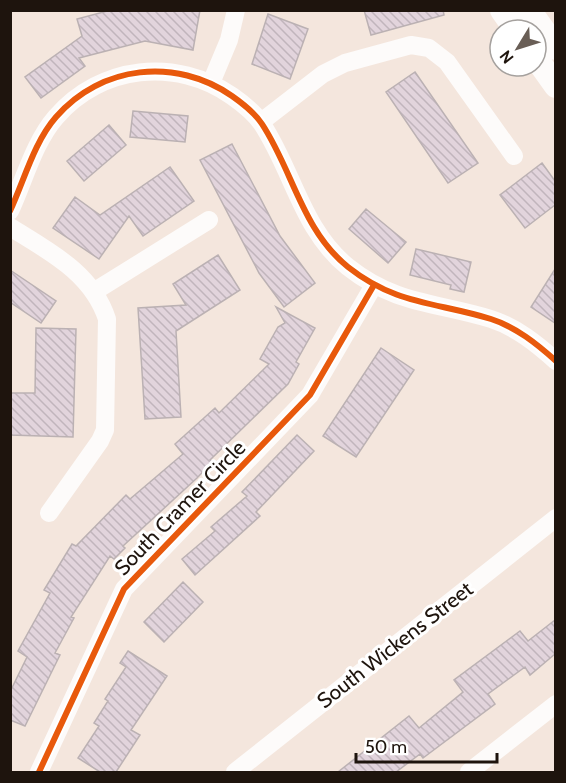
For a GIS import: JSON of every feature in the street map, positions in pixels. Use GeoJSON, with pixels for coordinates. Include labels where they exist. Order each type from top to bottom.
{"type":"FeatureCollection","features":[{"type":"Feature","properties":{"kind":"main road"},"geometry":{"type":"LineString","coordinates":[[529,10],[555,48]]}},
{"type":"Feature","properties":{"kind":"street"},"geometry":{"type":"LineString","coordinates":[[211,83],[229,40],[236,10]]}},
{"type":"Feature","properties":{"kind":"street"},"geometry":{"type":"LineString","coordinates":[[261,122],[333,68],[401,47],[419,46],[438,53],[447,62],[514,156]]}},
{"type":"Feature","properties":{"kind":"street"},"geometry":{"type":"LineString","coordinates":[[10,211],[45,132],[54,118],[79,95],[113,78],[144,71],[176,72],[211,83],[238,100],[261,122],[322,240],[348,267],[374,285],[416,303],[492,320],[528,338],[555,361]]}},
{"type":"Feature","properties":{"kind":"street"},"geometry":{"type":"LineString","coordinates":[[95,291],[209,220]]}},
{"type":"Feature","properties":{"kind":"street"},"geometry":{"type":"LineString","coordinates":[[10,227],[75,270],[95,291],[107,319],[105,430],[100,441],[49,513]]}},
{"type":"Feature","properties":{"kind":"street","name":"South Cramer Circle"},"geometry":{"type":"LineString","coordinates":[[39,772],[124,589],[310,394],[374,285]]}},
{"type":"Feature","properties":{"kind":"street","name":"South Wickens Street"},"geometry":{"type":"LineString","coordinates":[[235,772],[555,518]]}},
{"type":"Feature","properties":{"kind":"street"},"geometry":{"type":"LineString","coordinates":[[469,772],[555,704]]}},
{"type":"Feature","properties":{"kind":"building"},"geometry":{"type":"Polygon","coordinates":[[[111,10],[200,10],[193,50],[145,41],[79,58],[85,66],[41,98],[25,77],[82,36],[77,19],[111,10]]]}},
{"type":"Feature","properties":{"kind":"building"},"geometry":{"type":"Polygon","coordinates":[[[364,10],[443,10],[444,15],[371,35],[364,10]]]}},
{"type":"Feature","properties":{"kind":"building"},"geometry":{"type":"Polygon","coordinates":[[[268,14],[308,29],[290,79],[252,64],[268,14]]]}},
{"type":"Feature","properties":{"kind":"building"},"geometry":{"type":"Polygon","coordinates":[[[415,72],[478,163],[448,183],[386,92],[415,72]]]}},
{"type":"Feature","properties":{"kind":"building"},"geometry":{"type":"Polygon","coordinates":[[[133,111],[188,116],[185,142],[130,137],[133,111]]]}},
{"type":"Feature","properties":{"kind":"building"},"geometry":{"type":"Polygon","coordinates":[[[109,125],[126,145],[84,181],[67,161],[109,125]]]}},
{"type":"Feature","properties":{"kind":"building"},"geometry":{"type":"Polygon","coordinates":[[[232,144],[280,236],[315,283],[284,307],[259,273],[200,160],[232,144]]]}},
{"type":"Feature","properties":{"kind":"building"},"geometry":{"type":"Polygon","coordinates":[[[542,163],[555,181],[555,205],[525,228],[500,195],[542,163]]]}},
{"type":"Feature","properties":{"kind":"building"},"geometry":{"type":"Polygon","coordinates":[[[170,167],[194,201],[143,236],[129,216],[99,259],[53,228],[75,197],[100,215],[170,167]]]}},
{"type":"Feature","properties":{"kind":"building"},"geometry":{"type":"Polygon","coordinates":[[[366,209],[406,242],[388,263],[349,229],[366,209]]]}},
{"type":"Feature","properties":{"kind":"building"},"geometry":{"type":"Polygon","coordinates":[[[416,249],[471,262],[464,292],[450,289],[451,285],[410,275],[416,249]]]}},
{"type":"Feature","properties":{"kind":"building"},"geometry":{"type":"Polygon","coordinates":[[[218,255],[240,290],[176,331],[181,417],[145,419],[138,308],[186,305],[173,284],[218,255]]]}},
{"type":"Feature","properties":{"kind":"building"},"geometry":{"type":"Polygon","coordinates":[[[555,269],[555,323],[531,307],[555,269]]]}},
{"type":"Feature","properties":{"kind":"building"},"geometry":{"type":"Polygon","coordinates":[[[10,270],[56,301],[41,323],[10,302],[10,270]]]}},
{"type":"Feature","properties":{"kind":"building"},"geometry":{"type":"Polygon","coordinates":[[[276,307],[315,328],[296,362],[299,364],[288,384],[210,460],[212,462],[197,478],[123,546],[125,548],[114,559],[110,556],[71,617],[74,618],[55,653],[60,655],[25,726],[10,720],[10,692],[27,657],[18,651],[50,593],[44,590],[72,544],[76,546],[126,495],[130,499],[183,454],[175,444],[215,408],[219,413],[269,364],[260,359],[278,327],[285,323],[276,307]]]}},
{"type":"Feature","properties":{"kind":"building"},"geometry":{"type":"Polygon","coordinates":[[[36,328],[76,329],[73,437],[10,435],[10,393],[35,393],[36,328]]]}},
{"type":"Feature","properties":{"kind":"building"},"geometry":{"type":"Polygon","coordinates":[[[381,348],[414,370],[356,457],[323,436],[381,348]]]}},
{"type":"Feature","properties":{"kind":"building"},"geometry":{"type":"Polygon","coordinates":[[[297,435],[314,451],[256,512],[260,516],[195,575],[182,559],[215,531],[211,527],[247,496],[242,492],[297,435]]]}},
{"type":"Feature","properties":{"kind":"building"},"geometry":{"type":"Polygon","coordinates":[[[183,582],[203,602],[164,642],[144,622],[183,582]]]}},
{"type":"Feature","properties":{"kind":"building"},"geometry":{"type":"Polygon","coordinates":[[[555,620],[555,654],[530,675],[525,667],[488,694],[495,704],[423,758],[420,754],[396,772],[338,772],[409,716],[419,728],[463,692],[454,680],[520,631],[528,641],[555,620]]]}},
{"type":"Feature","properties":{"kind":"building"},"geometry":{"type":"Polygon","coordinates":[[[128,651],[167,676],[131,730],[140,735],[116,772],[100,772],[78,758],[99,726],[94,723],[108,701],[105,699],[126,667],[120,663],[128,651]]]}},
{"type":"Feature","properties":{"kind":"cycle path"},"geometry":{"type":"LineString","coordinates":[[10,211],[30,162],[48,127],[74,100],[95,86],[117,77],[140,72],[164,72],[187,76],[210,84],[232,96],[259,120],[273,142],[309,218],[332,252],[348,267],[383,289],[400,296],[500,322],[526,337],[556,361]]}},
{"type":"Feature","properties":{"kind":"cycle path"},"geometry":{"type":"LineString","coordinates":[[39,772],[124,589],[310,395],[374,285]]}}]}
